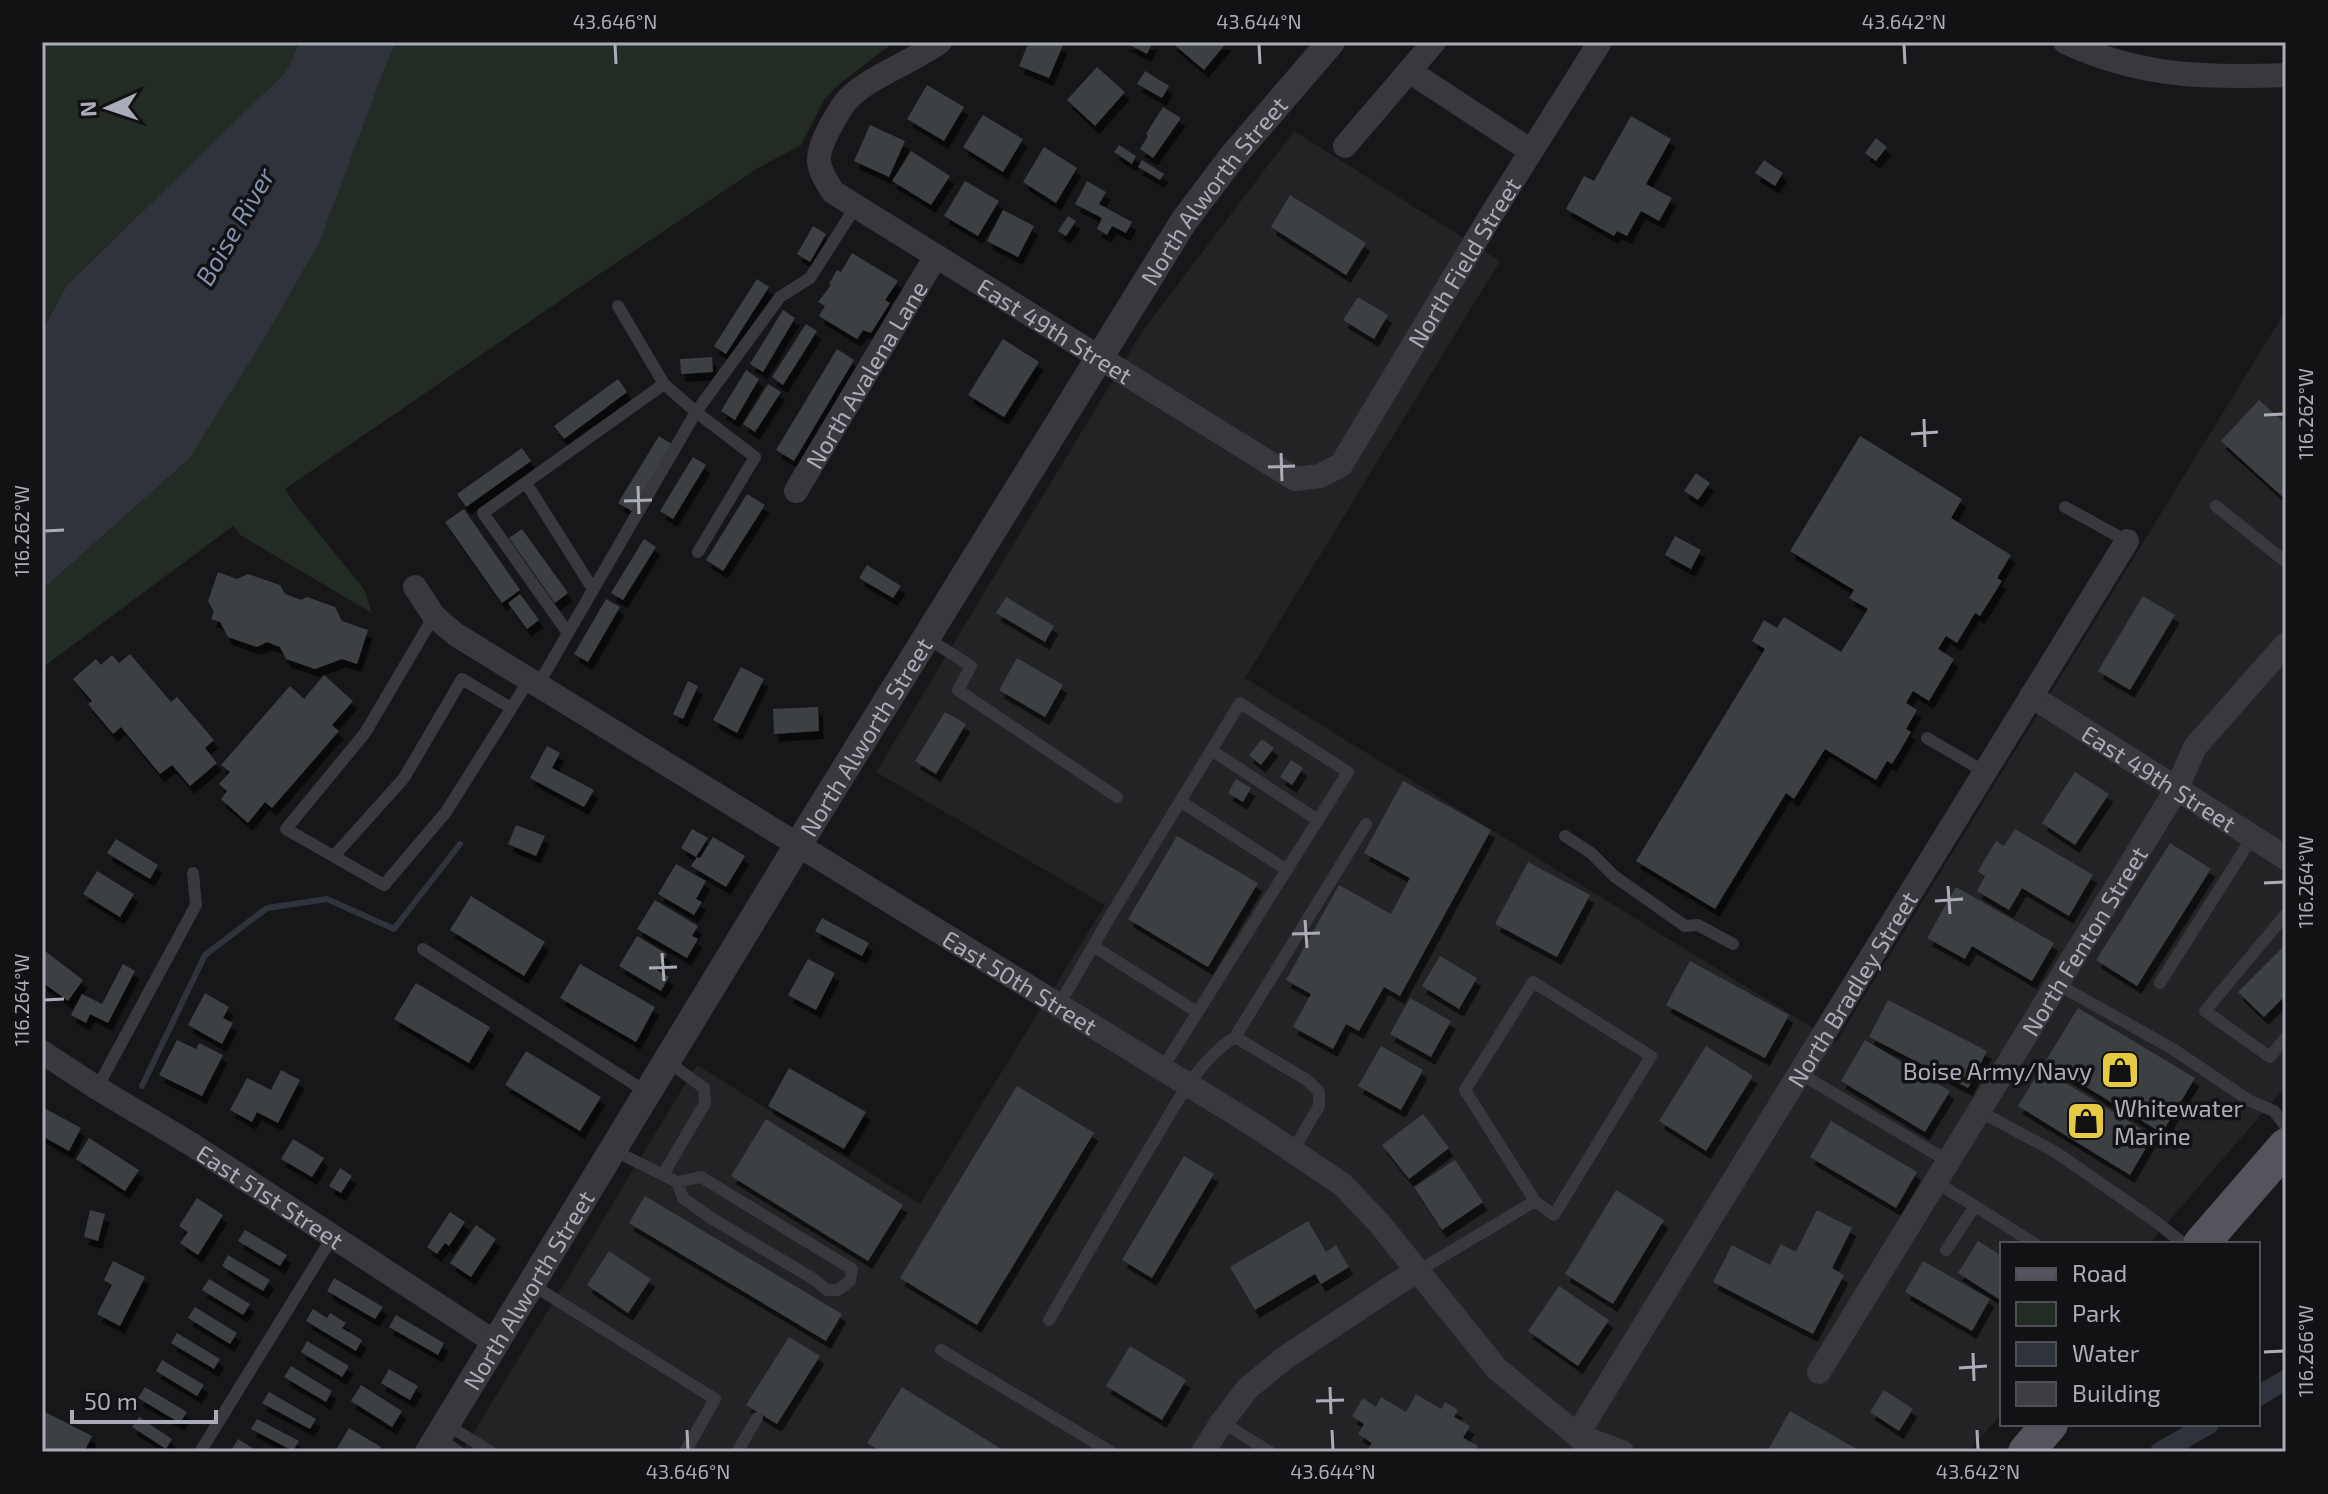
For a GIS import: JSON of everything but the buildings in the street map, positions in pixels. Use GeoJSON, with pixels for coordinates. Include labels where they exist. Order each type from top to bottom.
{"type":"FeatureCollection","features":[{"type":"Feature","properties":{"kind":"main road"},"geometry":{"type":"LineString","coordinates":[[2203,1242],[2286,1146]]}},
{"type":"Feature","properties":{"kind":"main road"},"geometry":{"type":"LineString","coordinates":[[2026,1452],[2048,1426]]}},
{"type":"Feature","properties":{"kind":"street","name":"East 49th Street"},"geometry":{"type":"LineString","coordinates":[[940,42],[849,97],[838,112],[818,150],[821,173],[833,192],[1295,479],[1320,476]]}},
{"type":"Feature","properties":{"kind":"street","name":"North Alworth Street"},"geometry":{"type":"LineString","coordinates":[[443,1441],[531,1284],[1184,221],[1233,156],[1331,42]]}},
{"type":"Feature","properties":{"kind":"street"},"geometry":{"type":"LineString","coordinates":[[1345,146],[1434,42]]}},
{"type":"Feature","properties":{"kind":"street","name":"North Field Street"},"geometry":{"type":"LineString","coordinates":[[1320,476],[1341,465],[1600,42]]}},
{"type":"Feature","properties":{"kind":"street"},"geometry":{"type":"LineString","coordinates":[[2065,42],[2124,65],[2165,73],[2215,78],[2286,75]]}},
{"type":"Feature","properties":{"kind":"street"},"geometry":{"type":"LineString","coordinates":[[1409,71],[1531,151]]}},
{"type":"Feature","properties":{"kind":"street","name":"North Avalena Lane"},"geometry":{"type":"LineString","coordinates":[[796,491],[936,256]]}},
{"type":"Feature","properties":{"kind":"street","name":"North Bradley Street"},"geometry":{"type":"LineString","coordinates":[[1585,1444],[1799,1073],[2127,541]]}},
{"type":"Feature","properties":{"kind":"street","name":"East 50th Street"},"geometry":{"type":"LineString","coordinates":[[415,587],[434,616],[455,634],[1188,1085],[1343,1185],[1379,1223],[1497,1369],[1585,1444],[1622,1452]]}},
{"type":"Feature","properties":{"kind":"street","name":"North Fenton Street"},"geometry":{"type":"LineString","coordinates":[[1819,1372],[2176,790],[2195,747],[2286,644]]}},
{"type":"Feature","properties":{"kind":"street","name":"East 49th Street"},"geometry":{"type":"LineString","coordinates":[[2031,696],[2286,858]]}},
{"type":"Feature","properties":{"kind":"street","name":"East 51st Street"},"geometry":{"type":"LineString","coordinates":[[42,1052],[191,1144],[496,1343]]}},
{"type":"Feature","properties":{"kind":"street"},"geometry":{"type":"LineString","coordinates":[[1203,1452],[1248,1388],[1286,1357],[1418,1271]]}},
{"type":"Feature","properties":{"kind":"lane"},"geometry":{"type":"LineString","coordinates":[[434,616],[365,733],[286,829],[384,885],[446,812],[511,708],[568,633],[696,412],[780,297],[810,278],[856,206]]}},
{"type":"Feature","properties":{"kind":"lane"},"geometry":{"type":"LineString","coordinates":[[618,306],[664,384],[755,457],[698,552]]}},
{"type":"Feature","properties":{"kind":"lane"},"geometry":{"type":"LineString","coordinates":[[568,633],[483,513],[664,384]]}},
{"type":"Feature","properties":{"kind":"lane"},"geometry":{"type":"LineString","coordinates":[[526,483],[593,589]]}},
{"type":"Feature","properties":{"kind":"lane"},"geometry":{"type":"LineString","coordinates":[[2216,506],[2286,562]]}},
{"type":"Feature","properties":{"kind":"lane"},"geometry":{"type":"LineString","coordinates":[[2065,507],[2127,541]]}},
{"type":"Feature","properties":{"kind":"lane"},"geometry":{"type":"LineString","coordinates":[[927,638],[971,666],[958,690],[1117,797]]}},
{"type":"Feature","properties":{"kind":"lane"},"geometry":{"type":"LineString","coordinates":[[334,856],[404,778],[462,679],[511,708]]}},
{"type":"Feature","properties":{"kind":"lane"},"geometry":{"type":"LineString","coordinates":[[1059,1005],[1240,703],[1348,772],[1162,1069]]}},
{"type":"Feature","properties":{"kind":"lane"},"geometry":{"type":"LineString","coordinates":[[1927,738],[1985,772]]}},
{"type":"Feature","properties":{"kind":"lane"},"geometry":{"type":"LineString","coordinates":[[1211,750],[1318,820]]}},
{"type":"Feature","properties":{"kind":"lane"},"geometry":{"type":"LineString","coordinates":[[1180,801],[1287,870]]}},
{"type":"Feature","properties":{"kind":"lane"},"geometry":{"type":"LineString","coordinates":[[1049,1320],[1188,1085],[1220,1047],[1235,1037],[1366,824]]}},
{"type":"Feature","properties":{"kind":"lane"},"geometry":{"type":"LineString","coordinates":[[1565,836],[1591,853],[1614,876],[1685,926],[1698,925],[1733,944]]}},
{"type":"Feature","properties":{"kind":"lane"},"geometry":{"type":"LineString","coordinates":[[2160,983],[2253,836]]}},
{"type":"Feature","properties":{"kind":"lane"},"geometry":{"type":"LineString","coordinates":[[97,1088],[196,905],[193,873]]}},
{"type":"Feature","properties":{"kind":"lane"},"geometry":{"type":"LineString","coordinates":[[2286,914],[2205,1011],[2270,1057],[2286,1037]]}},
{"type":"Feature","properties":{"kind":"lane"},"geometry":{"type":"LineString","coordinates":[[1093,946],[1197,1012]]}},
{"type":"Feature","properties":{"kind":"lane"},"geometry":{"type":"LineString","coordinates":[[423,949],[648,1093]]}},
{"type":"Feature","properties":{"kind":"lane"},"geometry":{"type":"LineString","coordinates":[[1533,982],[1651,1056],[1554,1215],[1535,1201],[1465,1090],[1533,982]]}},
{"type":"Feature","properties":{"kind":"lane"},"geometry":{"type":"LineString","coordinates":[[2057,984],[2173,1049],[2250,1101],[2274,1111],[2286,1127]]}},
{"type":"Feature","properties":{"kind":"lane"},"geometry":{"type":"LineString","coordinates":[[1235,1037],[1307,1080],[1319,1092],[1319,1106],[1292,1152]]}},
{"type":"Feature","properties":{"kind":"lane"},"geometry":{"type":"LineString","coordinates":[[663,1175],[705,1103],[704,1088],[667,1061]]}},
{"type":"Feature","properties":{"kind":"lane"},"geometry":{"type":"LineString","coordinates":[[1799,1073],[1948,1161]]}},
{"type":"Feature","properties":{"kind":"lane"},"geometry":{"type":"LineString","coordinates":[[1979,1111],[2057,1153],[2181,1242]]}},
{"type":"Feature","properties":{"kind":"lane"},"geometry":{"type":"LineString","coordinates":[[613,1150],[677,1182],[701,1177],[852,1269],[850,1281],[838,1290],[827,1290],[683,1198],[677,1182]]}},
{"type":"Feature","properties":{"kind":"lane"},"geometry":{"type":"LineString","coordinates":[[1935,1182],[2032,1242]]}},
{"type":"Feature","properties":{"kind":"lane"},"geometry":{"type":"LineString","coordinates":[[1418,1271],[1535,1201]]}},
{"type":"Feature","properties":{"kind":"lane"},"geometry":{"type":"LineString","coordinates":[[1946,1250],[1975,1206]]}},
{"type":"Feature","properties":{"kind":"lane"},"geometry":{"type":"LineString","coordinates":[[200,1452],[333,1236]]}},
{"type":"Feature","properties":{"kind":"lane"},"geometry":{"type":"LineString","coordinates":[[531,1284],[715,1399],[685,1452]]}},
{"type":"Feature","properties":{"kind":"lane"},"geometry":{"type":"LineString","coordinates":[[941,1350],[1111,1452]]}},
{"type":"Feature","properties":{"kind":"lane"},"geometry":{"type":"LineString","coordinates":[[737,1452],[757,1418]]}},
{"type":"Feature","properties":{"kind":"lane"},"geometry":{"type":"LineString","coordinates":[[1222,1422],[1270,1452]]}},
{"type":"Feature","properties":{"kind":"lane"},"geometry":{"type":"LineString","coordinates":[[443,1441],[491,1452]]}},
{"type":"Feature","properties":{"kind":"shaded area"},"geometry":{"type":"Polygon","coordinates":[[[1294,131],[1500,261],[1245,678],[1836,1042],[2286,310],[2286,1086],[2151,1242],[2000,1242],[2000,1415],[1968,1452],[462,1452],[697,1065],[920,1204],[1105,905],[876,772],[1142,332],[1294,131]]]}},
{"type":"Feature","properties":{"kind":"green space"},"geometry":{"type":"Polygon","coordinates":[[[42,42],[300,42],[287,72],[67,285],[42,331],[42,42]]]}},
{"type":"Feature","properties":{"kind":"green space"},"geometry":{"type":"Polygon","coordinates":[[[396,42],[894,42],[838,85],[824,100],[801,145],[758,168],[285,489],[364,589],[372,613],[240,535],[233,526],[42,668],[42,590],[189,459],[396,42]]]}},
{"type":"Feature","properties":{"kind":"water","name":"Boise River"},"geometry":{"type":"Polygon","coordinates":[[[300,42],[396,42],[320,241],[189,459],[42,590],[42,331],[67,285],[286,72],[300,42]]]}},
{"type":"Feature","properties":{"kind":"waterway"},"geometry":{"type":"LineString","coordinates":[[142,1086],[205,955],[267,908],[327,899],[394,929],[460,844]]}},
{"type":"Feature","properties":{"kind":"waterway"},"geometry":{"type":"LineString","coordinates":[[2260,1395],[2286,1380]]}},
{"type":"Feature","properties":{"kind":"waterway"},"geometry":{"type":"LineString","coordinates":[[2160,1452],[2206,1426]]}},
{"type":"Feature","properties":{"kind":"place","name":"Boise Army/Navy"},"geometry":{"type":"Point","coordinates":[2120,1070]}},
{"type":"Feature","properties":{"kind":"place","name":"Whitewater Marine"},"geometry":{"type":"Point","coordinates":[2086,1121]}}]}
